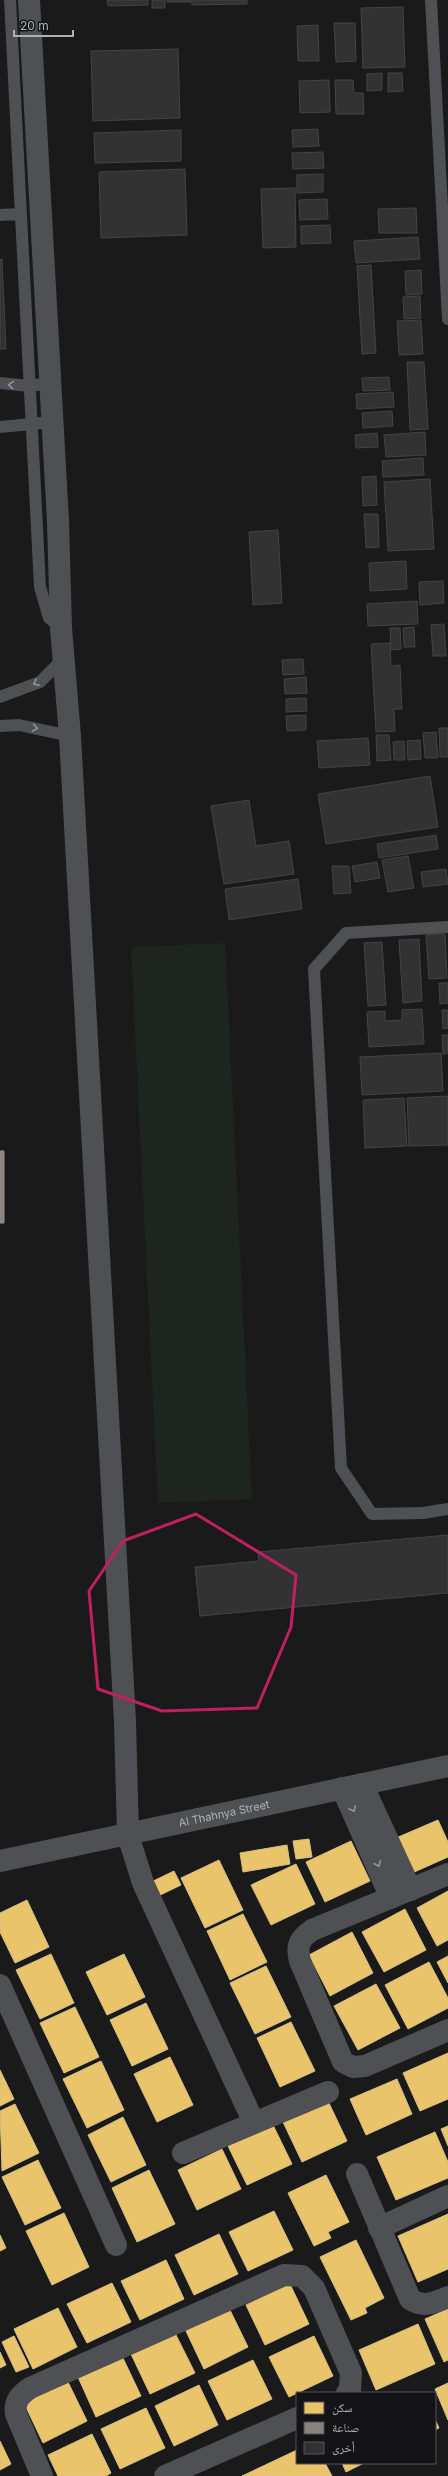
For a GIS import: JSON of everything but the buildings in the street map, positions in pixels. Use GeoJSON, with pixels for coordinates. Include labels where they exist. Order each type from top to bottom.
{"type":"FeatureCollection","features":[{"type":"Feature","properties":{"kind":"street"},"geometry":{"type":"LineString","coordinates":[[29,0],[52,422],[61,628],[70,736],[125,1721],[128,1835],[143,1883],[254,2123]]}},
{"type":"Feature","properties":{"kind":"street","name":"Al Thahnya Street"},"geometry":{"type":"LineString","coordinates":[[0,1862],[448,1766]]}},
{"type":"Feature","properties":{"kind":"street"},"geometry":{"type":"LineString","coordinates":[[352,1786],[401,1894]]}},
{"type":"Feature","properties":{"kind":"street"},"geometry":{"type":"LineString","coordinates":[[448,1874],[312,1930],[301,1937],[297,1949],[300,1961],[338,2052],[343,2062],[348,2065],[353,2067],[365,2066],[448,2030]]}},
{"type":"Feature","properties":{"kind":"street"},"geometry":{"type":"LineString","coordinates":[[0,1985],[116,2245]]}},
{"type":"Feature","properties":{"kind":"street"},"geometry":{"type":"LineString","coordinates":[[183,2153],[328,2092]]}},
{"type":"Feature","properties":{"kind":"street"},"geometry":{"type":"LineString","coordinates":[[357,2174],[410,2299],[418,2305],[434,2304],[448,2297]]}},
{"type":"Feature","properties":{"kind":"street"},"geometry":{"type":"LineString","coordinates":[[379,2228],[448,2196]]}},
{"type":"Feature","properties":{"kind":"street"},"geometry":{"type":"LineString","coordinates":[[42,2476],[16,2414],[15,2406],[21,2394],[30,2388],[284,2275],[302,2276],[314,2288],[351,2373],[350,2390],[348,2392]]}},
{"type":"Feature","properties":{"kind":"street"},"geometry":{"type":"LineString","coordinates":[[165,2476],[296,2418]]}},
{"type":"Feature","properties":{"kind":"lane"},"geometry":{"type":"LineString","coordinates":[[10,0],[28,386],[41,592],[49,618],[61,628]]}},
{"type":"Feature","properties":{"kind":"lane"},"geometry":{"type":"LineString","coordinates":[[431,0],[446,245],[448,319]]}},
{"type":"Feature","properties":{"kind":"lane"},"geometry":{"type":"LineString","coordinates":[[0,214],[20,214]]}},
{"type":"Feature","properties":{"kind":"lane"},"geometry":{"type":"LineString","coordinates":[[0,383],[28,386],[50,383]]}},
{"type":"Feature","properties":{"kind":"lane"},"geometry":{"type":"LineString","coordinates":[[0,426],[52,422]]}},
{"type":"Feature","properties":{"kind":"lane"},"geometry":{"type":"LineString","coordinates":[[0,697],[40,682],[64,658]]}},
{"type":"Feature","properties":{"kind":"lane"},"geometry":{"type":"LineString","coordinates":[[0,726],[19,726],[70,736]]}},
{"type":"Feature","properties":{"kind":"lane"},"geometry":{"type":"LineString","coordinates":[[448,927],[346,933],[314,969],[341,1468],[372,1514],[424,1513],[448,1509]]}},
{"type":"Feature","properties":{"kind":"highlighted area"},"geometry":{"type":"Polygon","coordinates":[[[196,1514],[296,1575],[291,1627],[257,1708],[162,1711],[98,1689],[89,1591],[123,1541],[196,1514]]]}},
{"type":"Feature","properties":{"kind":"shaded area"},"geometry":{"type":"Polygon","coordinates":[[[225,943],[252,1499],[158,1503],[131,947],[225,943]]]}}]}
